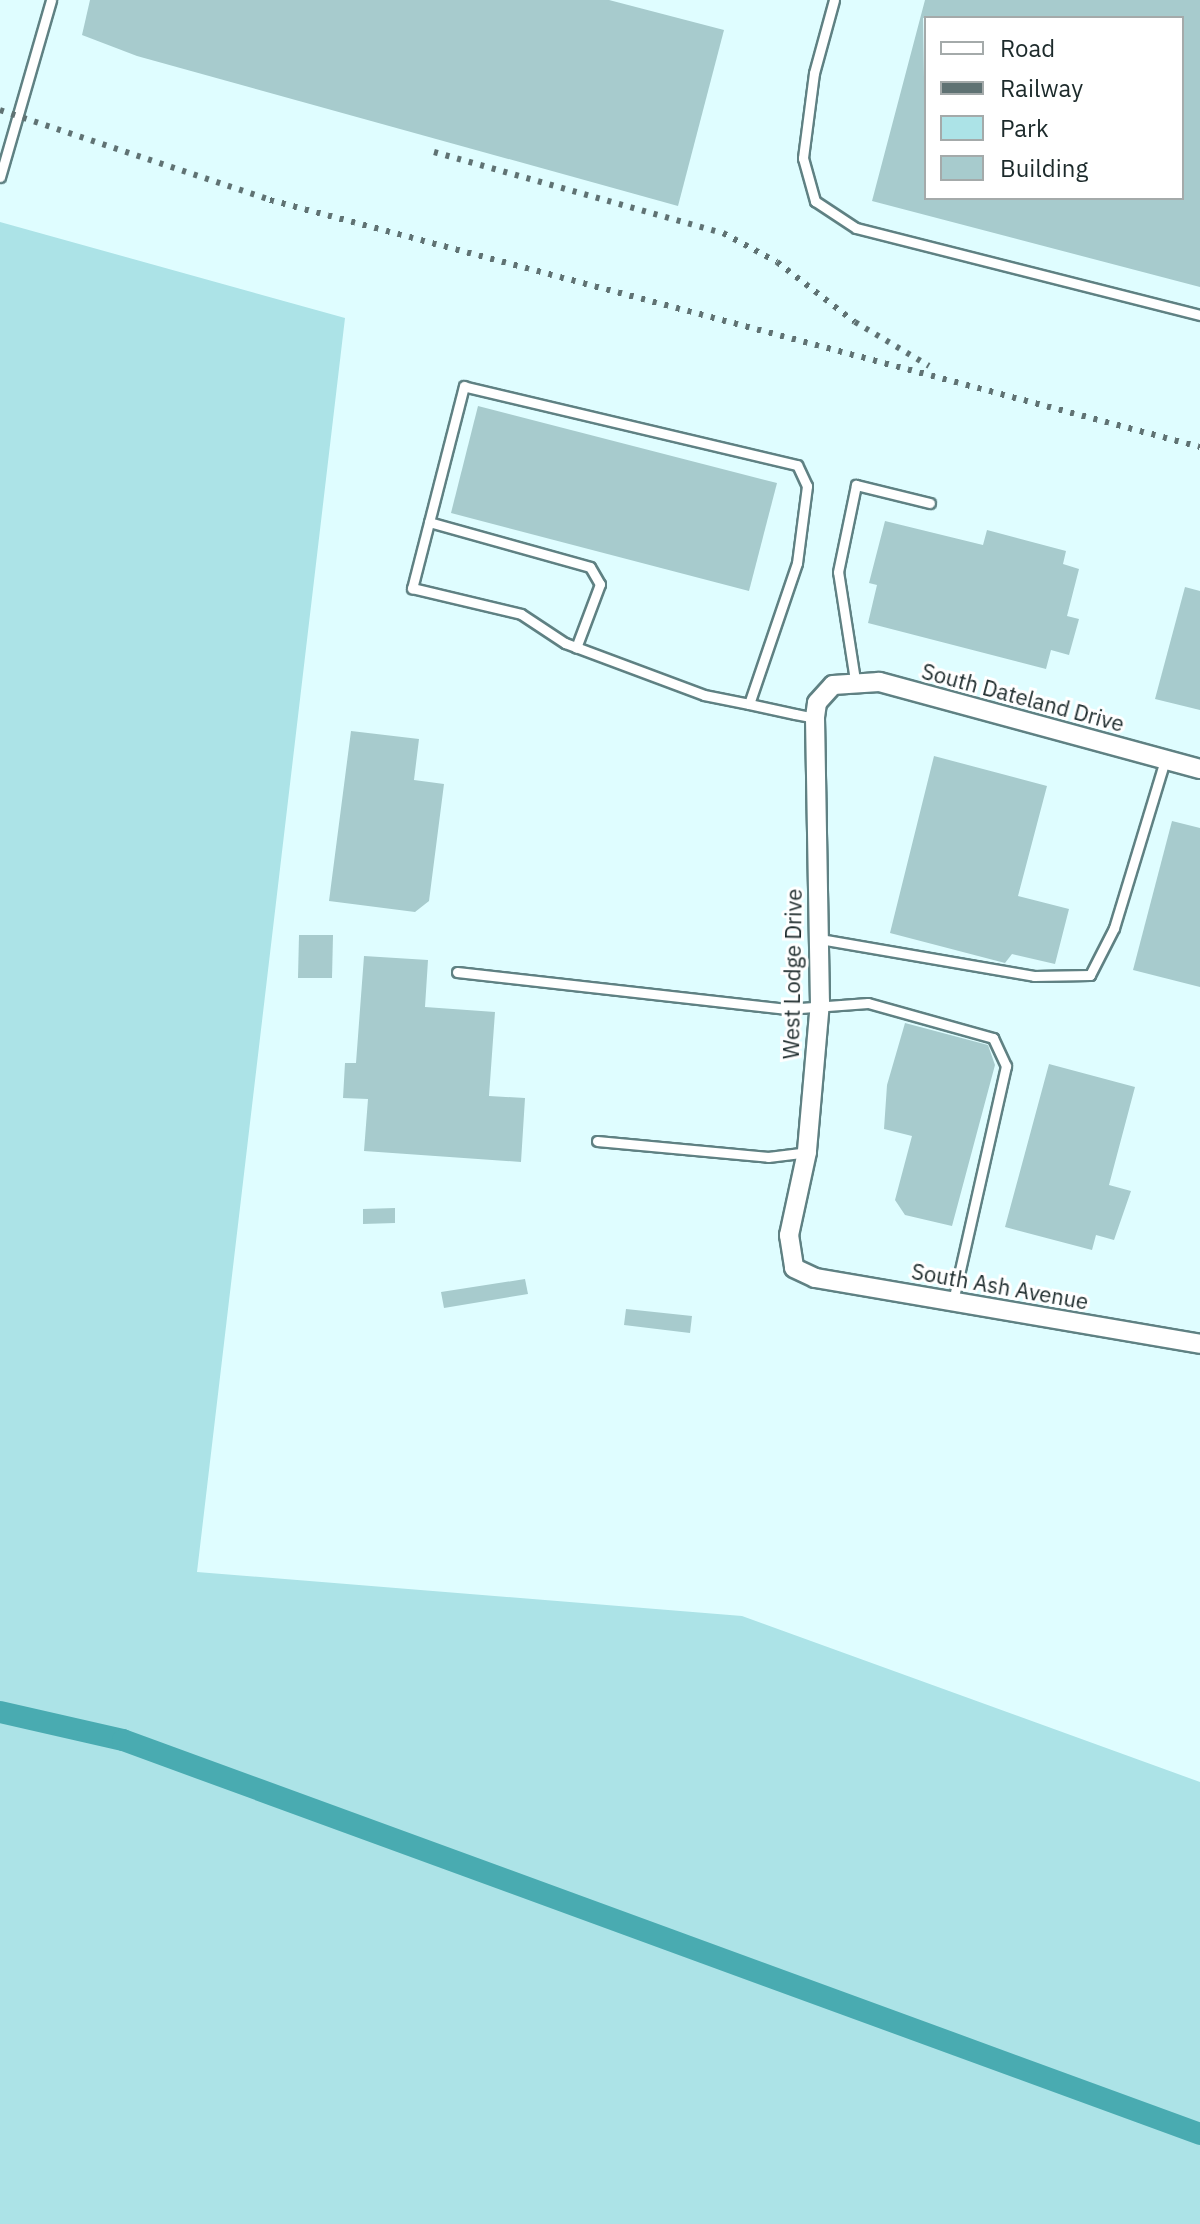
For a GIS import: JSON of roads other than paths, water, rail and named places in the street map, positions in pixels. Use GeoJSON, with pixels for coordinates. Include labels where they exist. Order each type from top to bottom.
{"type":"FeatureCollection","features":[{"type":"Feature","properties":{"kind":"street","name":"South Dateland Drive"},"geometry":{"type":"LineString","coordinates":[[833,685],[855,680],[1200,769]]}},
{"type":"Feature","properties":{"kind":"street","name":"West Lodge Drive"},"geometry":{"type":"LineString","coordinates":[[794,1268],[789,1235],[807,1152],[820,1002],[815,718],[817,703],[833,685]]}},
{"type":"Feature","properties":{"kind":"street","name":"South Ash Avenue"},"geometry":{"type":"LineString","coordinates":[[794,1268],[815,1278],[1200,1344]]}},
{"type":"Feature","properties":{"kind":"lane"},"geometry":{"type":"LineString","coordinates":[[0,177],[51,0]]}},
{"type":"Feature","properties":{"kind":"lane"},"geometry":{"type":"LineString","coordinates":[[834,0],[814,73],[803,158],[815,201],[856,228],[1200,315]]}},
{"type":"Feature","properties":{"kind":"lane"},"geometry":{"type":"LineString","coordinates":[[749,704],[797,563],[807,486],[797,465],[464,386],[412,588],[521,614],[576,648],[647,676],[749,704],[815,718]]}},
{"type":"Feature","properties":{"kind":"lane"},"geometry":{"type":"LineString","coordinates":[[855,680],[838,572],[856,485],[930,503]]}},
{"type":"Feature","properties":{"kind":"lane"},"geometry":{"type":"LineString","coordinates":[[429,522],[590,567],[600,584],[576,648]]}},
{"type":"Feature","properties":{"kind":"lane"},"geometry":{"type":"LineString","coordinates":[[820,939],[1034,976],[1090,975],[1114,928],[1165,760]]}},
{"type":"Feature","properties":{"kind":"lane"},"geometry":{"type":"LineString","coordinates":[[457,972],[787,1009],[820,1002],[868,1003],[993,1038],[1002,1049],[1006,1066],[953,1303]]}},
{"type":"Feature","properties":{"kind":"lane"},"geometry":{"type":"LineString","coordinates":[[597,1141],[768,1157],[807,1152]]}},
{"type":"Feature","properties":{"kind":"waterway"},"geometry":{"type":"LineString","coordinates":[[0,1712],[123,1740],[1200,2134]]}},
{"type":"Feature","properties":{"kind":"railway"},"geometry":{"type":"LineString","coordinates":[[0,110],[270,200],[1200,447]]}},
{"type":"Feature","properties":{"kind":"railway"},"geometry":{"type":"LineString","coordinates":[[434,152],[723,233],[777,262],[855,322],[929,366]]}}]}
